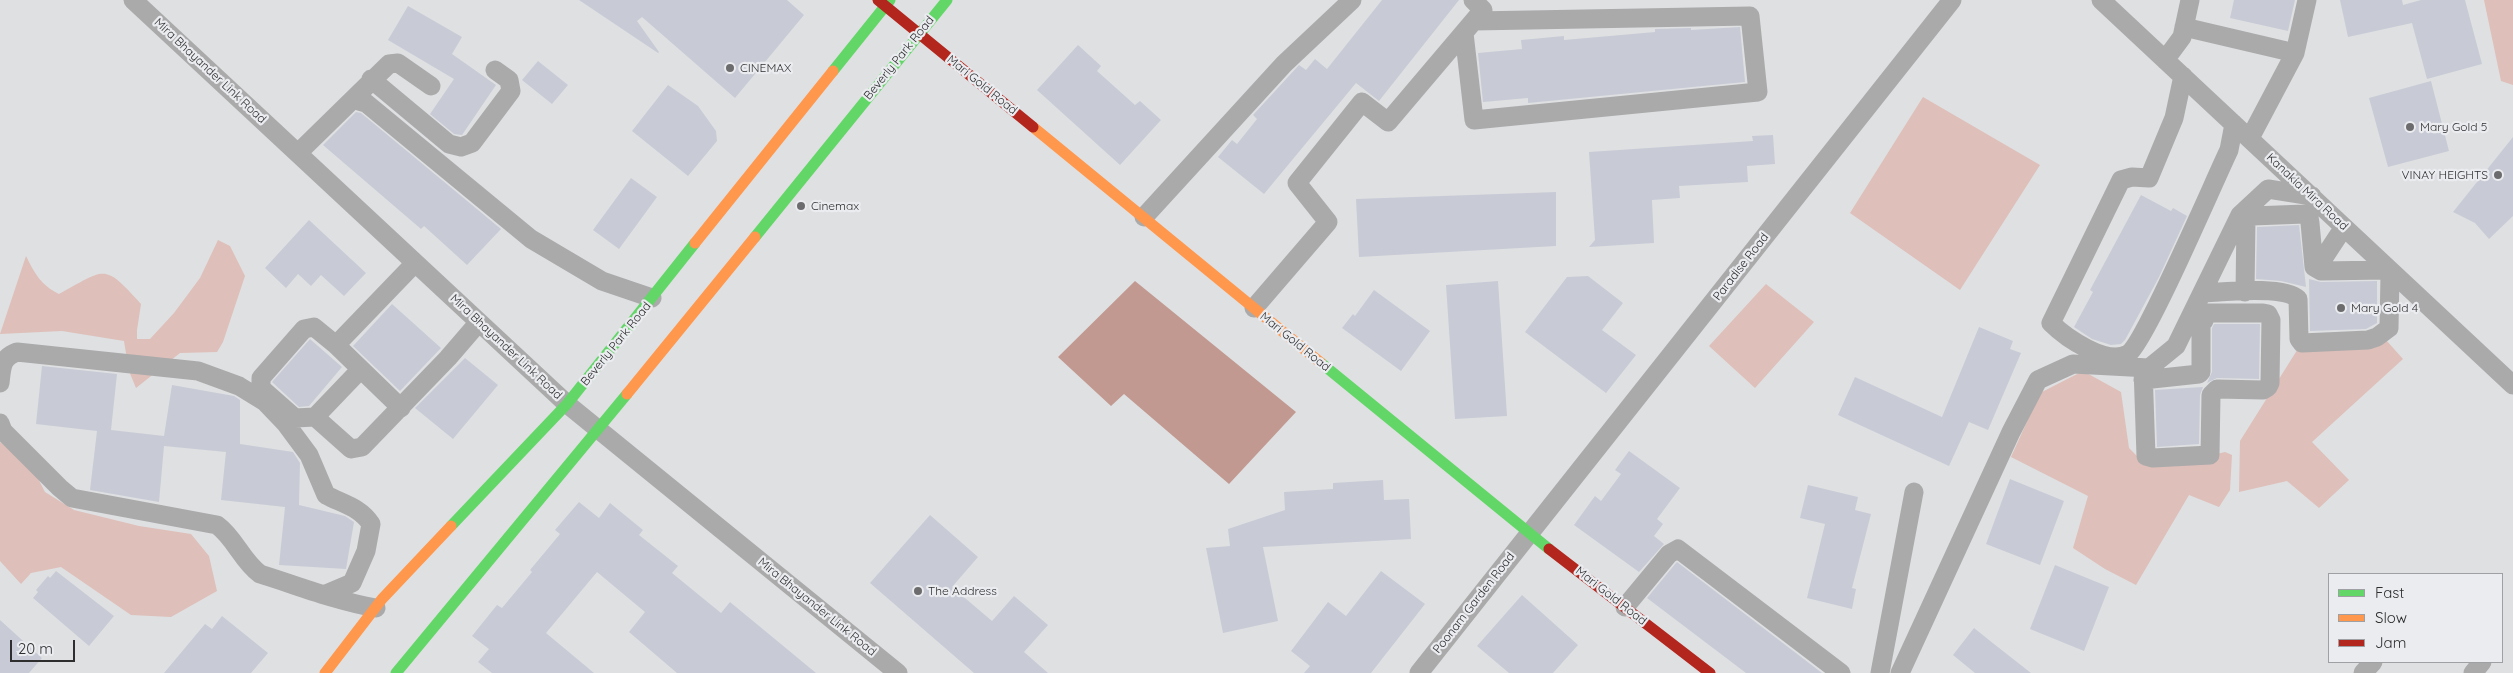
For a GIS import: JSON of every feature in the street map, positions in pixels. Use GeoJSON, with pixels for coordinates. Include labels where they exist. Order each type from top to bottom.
{"type":"FeatureCollection","features":[{"type":"Feature","properties":{"kind":"main road","name":"Beverly Park Road"},"geometry":{"type":"LineString","coordinates":[[396,673],[599,430],[947,0]]}},
{"type":"Feature","properties":{"kind":"main road","name":"Beverly Park Road"},"geometry":{"type":"LineString","coordinates":[[325,673],[376,608],[567,404],[884,2]]}},
{"type":"Feature","properties":{"kind":"main road","name":"Mari Gold Road"},"geometry":{"type":"LineString","coordinates":[[884,2],[919,33],[1530,534],[1710,673]]}},
{"type":"Feature","properties":{"kind":"street","name":"Mira Bhayander Link Road"},"geometry":{"type":"LineString","coordinates":[[133,0],[567,404],[898,673]]}},
{"type":"Feature","properties":{"kind":"street"},"geometry":{"type":"LineString","coordinates":[[1144,217],[1284,64],[1352,0]]}},
{"type":"Feature","properties":{"kind":"street"},"geometry":{"type":"LineString","coordinates":[[1254,308],[1328,222],[1297,183],[1362,102],[1388,122],[1483,10],[1473,0]]}},
{"type":"Feature","properties":{"kind":"street","name":"Paradise Road"},"geometry":{"type":"LineString","coordinates":[[1530,534],[1952,0]]}},
{"type":"Feature","properties":{"kind":"street","name":"Kanakia Mira Road"},"geometry":{"type":"LineString","coordinates":[[2101,0],[2513,385]]}},
{"type":"Feature","properties":{"kind":"street"},"geometry":{"type":"LineString","coordinates":[[2165,60],[2182,37],[2190,0]]}},
{"type":"Feature","properties":{"kind":"street"},"geometry":{"type":"LineString","coordinates":[[2250,138],[2295,53],[2307,0]]}},
{"type":"Feature","properties":{"kind":"street"},"geometry":{"type":"LineString","coordinates":[[1750,16],[1758,92],[1474,120],[1469,27],[1750,16]]}},
{"type":"Feature","properties":{"kind":"street"},"geometry":{"type":"LineString","coordinates":[[2184,27],[2295,53]]}},
{"type":"Feature","properties":{"kind":"street"},"geometry":{"type":"LineString","coordinates":[[298,154],[371,79],[389,64],[398,63],[432,86]]}},
{"type":"Feature","properties":{"kind":"street"},"geometry":{"type":"LineString","coordinates":[[371,79],[449,144],[461,147],[472,143],[511,91],[509,80],[496,70]]}},
{"type":"Feature","properties":{"kind":"street"},"geometry":{"type":"LineString","coordinates":[[2182,76],[2174,118],[2149,178],[2132,177],[2121,180],[2051,323],[2064,336],[2101,355],[2120,357],[2130,353],[2150,319],[2229,150],[2234,124]]}},
{"type":"Feature","properties":{"kind":"street"},"geometry":{"type":"LineString","coordinates":[[359,101],[366,103],[531,239],[602,282],[652,298]]}},
{"type":"Feature","properties":{"kind":"street"},"geometry":{"type":"LineString","coordinates":[[1900,673],[2007,441],[2038,380],[2073,364],[2143,374],[2199,374],[2201,372],[2202,323],[2204,316],[2202,292],[2240,215],[2268,189],[2312,196]]}},
{"type":"Feature","properties":{"kind":"street"},"geometry":{"type":"LineString","coordinates":[[2202,292],[2245,292],[2284,291],[2293,294],[2298,299],[2299,339],[2302,343],[2368,340],[2377,337],[2389,328],[2390,275],[2386,270],[2321,271],[2314,266],[2308,217],[2305,214],[2252,216],[2246,218],[2245,292]]}},
{"type":"Feature","properties":{"kind":"street"},"geometry":{"type":"LineString","coordinates":[[2317,268],[2344,227]]}},
{"type":"Feature","properties":{"kind":"street"},"geometry":{"type":"LineString","coordinates":[[336,345],[415,263]]}},
{"type":"Feature","properties":{"kind":"street"},"geometry":{"type":"LineString","coordinates":[[2264,312],[2268,314],[2271,320],[2270,383],[2263,390],[2217,389],[2213,391],[2211,395],[2210,455],[2153,458],[2146,456],[2143,374],[2176,346],[2204,316],[2264,312]]}},
{"type":"Feature","properties":{"kind":"street"},"geometry":{"type":"LineString","coordinates":[[315,417],[351,449],[362,447],[401,408],[479,322]]}},
{"type":"Feature","properties":{"kind":"street"},"geometry":{"type":"LineString","coordinates":[[360,370],[315,417],[295,418],[262,388],[262,378],[304,329],[314,327],[336,345],[401,408]]}},
{"type":"Feature","properties":{"kind":"street"},"geometry":{"type":"LineString","coordinates":[[0,383],[2,362],[7,356],[17,352],[198,371],[240,386],[265,402],[309,455],[326,496],[346,503],[364,514],[371,524],[366,551],[352,583],[326,594]]}},
{"type":"Feature","properties":{"kind":"street"},"geometry":{"type":"LineString","coordinates":[[0,423],[3,431],[72,498],[217,525],[225,531],[251,568],[260,574],[326,594],[338,601],[376,608]]}},
{"type":"Feature","properties":{"kind":"street"},"geometry":{"type":"LineString","coordinates":[[1880,673],[1914,492]]}},
{"type":"Feature","properties":{"kind":"street","name":"Poonam Garden Road"},"geometry":{"type":"LineString","coordinates":[[1419,673],[1530,534]]}},
{"type":"Feature","properties":{"kind":"street"},"geometry":{"type":"LineString","coordinates":[[1625,608],[1669,554],[1673,550],[1678,549],[1841,673]]}},
{"type":"Feature","properties":{"kind":"street"},"geometry":{"type":"LineString","coordinates":[[2363,673],[2372,663]]}},
{"type":"Feature","properties":{"kind":"street"},"geometry":{"type":"LineString","coordinates":[[2473,673],[2481,663]]}},
{"type":"Feature","properties":{"kind":"shaded area"},"geometry":{"type":"Polygon","coordinates":[[[2484,0],[2513,0],[2513,85],[2501,81],[2484,0]]]}},
{"type":"Feature","properties":{"kind":"shaded area"},"geometry":{"type":"Polygon","coordinates":[[[1923,97],[2040,165],[1960,290],[1850,213],[1923,97]]]}},
{"type":"Feature","properties":{"kind":"shaded area"},"geometry":{"type":"Polygon","coordinates":[[[218,240],[230,246],[245,276],[223,342],[217,352],[180,353],[136,388],[129,371],[124,341],[62,331],[0,334],[26,256],[39,278],[59,294],[96,275],[111,276],[119,281],[141,304],[137,339],[150,339],[174,313],[200,278],[218,240]]]}},
{"type":"Feature","properties":{"kind":"shaded area"},"geometry":{"type":"Polygon","coordinates":[[[1135,281],[1296,412],[1229,484],[1124,394],[1111,406],[1058,357],[1135,281]]]}},
{"type":"Feature","properties":{"kind":"shaded area"},"geometry":{"type":"Polygon","coordinates":[[[1766,284],[1814,322],[1755,388],[1709,346],[1766,284]]]}},
{"type":"Feature","properties":{"kind":"shaded area"},"geometry":{"type":"Polygon","coordinates":[[[2306,336],[2386,340],[2403,359],[2312,442],[2349,480],[2319,508],[2287,481],[2239,492],[2240,441],[2306,336]]]}},
{"type":"Feature","properties":{"kind":"shaded area"},"geometry":{"type":"Polygon","coordinates":[[[2083,371],[2121,392],[2129,448],[2141,460],[2162,467],[2225,452],[2232,455],[2230,490],[2219,507],[2189,495],[2136,585],[2105,569],[2073,548],[2088,496],[2011,457],[2040,393],[2083,371]]]}},
{"type":"Feature","properties":{"kind":"shaded area"},"geometry":{"type":"Polygon","coordinates":[[[0,442],[31,465],[45,492],[74,510],[139,526],[191,534],[209,556],[217,591],[171,617],[131,615],[61,567],[31,573],[21,584],[0,561],[0,442]]]}},
{"type":"Feature","properties":{"kind":"building","name":"CINEMAX"},"geometry":{"type":"Polygon","coordinates":[[[579,0],[787,0],[804,15],[735,98],[642,17],[637,21],[658,53],[579,0]]]}},
{"type":"Feature","properties":{"kind":"building"},"geometry":{"type":"Polygon","coordinates":[[[1382,0],[1459,0],[1379,101],[1356,83],[1264,194],[1218,157],[1232,140],[1237,144],[1257,119],[1253,115],[1299,65],[1306,70],[1315,59],[1327,69],[1382,0]]]}},
{"type":"Feature","properties":{"kind":"building"},"geometry":{"type":"Polygon","coordinates":[[[2234,0],[2295,0],[2288,31],[2230,18],[2234,0]]]}},
{"type":"Feature","properties":{"kind":"building"},"geometry":{"type":"Polygon","coordinates":[[[2340,0],[2402,0],[2403,5],[2421,0],[2465,0],[2482,64],[2427,79],[2412,23],[2348,37],[2340,0]]]}},
{"type":"Feature","properties":{"kind":"building"},"geometry":{"type":"Polygon","coordinates":[[[408,6],[462,37],[452,54],[496,85],[462,135],[454,134],[430,114],[454,79],[388,40],[408,6]]]}},
{"type":"Feature","properties":{"kind":"building"},"geometry":{"type":"Polygon","coordinates":[[[1740,27],[1745,82],[1528,103],[1528,98],[1483,102],[1478,53],[1522,49],[1521,40],[1564,36],[1564,40],[1655,32],[1655,29],[1691,28],[1691,30],[1740,27]]]}},
{"type":"Feature","properties":{"kind":"building"},"geometry":{"type":"Polygon","coordinates":[[[1078,45],[1101,66],[1097,71],[1135,105],[1140,101],[1161,120],[1120,165],[1037,90],[1078,45]]]}},
{"type":"Feature","properties":{"kind":"building"},"geometry":{"type":"Polygon","coordinates":[[[538,61],[568,85],[552,104],[522,80],[538,61]]]}},
{"type":"Feature","properties":{"kind":"building","name":"Mary Gold 5"},"geometry":{"type":"Polygon","coordinates":[[[2431,81],[2449,151],[2388,167],[2369,98],[2431,81]]]}},
{"type":"Feature","properties":{"kind":"building"},"geometry":{"type":"Polygon","coordinates":[[[668,85],[698,106],[716,131],[717,141],[688,176],[632,131],[668,85]]]}},
{"type":"Feature","properties":{"kind":"building"},"geometry":{"type":"Polygon","coordinates":[[[356,112],[361,113],[501,229],[467,265],[424,226],[421,229],[323,145],[356,112]]]}},
{"type":"Feature","properties":{"kind":"building"},"geometry":{"type":"Polygon","coordinates":[[[1773,135],[1775,164],[1747,166],[1748,182],[1679,186],[1680,198],[1652,200],[1654,243],[1589,247],[1595,240],[1589,152],[1753,141],[1752,136],[1773,135]]]}},
{"type":"Feature","properties":{"kind":"building","name":"VINAY HEIGHTS"},"geometry":{"type":"Polygon","coordinates":[[[2513,137],[2513,216],[2489,239],[2475,223],[2453,212],[2513,137]]]}},
{"type":"Feature","properties":{"kind":"building"},"geometry":{"type":"Polygon","coordinates":[[[631,178],[657,197],[619,249],[593,230],[631,178]]]}},
{"type":"Feature","properties":{"kind":"building"},"geometry":{"type":"Polygon","coordinates":[[[1556,192],[1556,246],[1359,257],[1356,199],[1556,192]]]}},
{"type":"Feature","properties":{"kind":"building"},"geometry":{"type":"Polygon","coordinates":[[[2141,195],[2171,211],[2173,208],[2187,216],[2159,277],[2125,340],[2121,344],[2111,345],[2092,339],[2074,327],[2093,292],[2090,290],[2141,195]]]}},
{"type":"Feature","properties":{"kind":"building"},"geometry":{"type":"Polygon","coordinates":[[[309,220],[366,273],[344,296],[321,275],[311,286],[298,274],[286,288],[265,268],[309,220]]]}},
{"type":"Feature","properties":{"kind":"building"},"geometry":{"type":"Polygon","coordinates":[[[2299,225],[2306,287],[2281,281],[2256,279],[2257,227],[2299,225]]]}},
{"type":"Feature","properties":{"kind":"building"},"geometry":{"type":"Polygon","coordinates":[[[1588,276],[1623,303],[1602,330],[1636,355],[1606,393],[1525,332],[1567,277],[1588,276]]]}},
{"type":"Feature","properties":{"kind":"building","name":"Mary Gold 4"},"geometry":{"type":"Polygon","coordinates":[[[2309,279],[2321,282],[2377,281],[2377,323],[2366,329],[2310,331],[2309,279]]]}},
{"type":"Feature","properties":{"kind":"building"},"geometry":{"type":"Polygon","coordinates":[[[1498,281],[1507,416],[1455,419],[1446,285],[1498,281]]]}},
{"type":"Feature","properties":{"kind":"building"},"geometry":{"type":"Polygon","coordinates":[[[1374,290],[1430,331],[1401,371],[1342,328],[1353,314],[1355,316],[1374,290]]]}},
{"type":"Feature","properties":{"kind":"building"},"geometry":{"type":"Polygon","coordinates":[[[392,304],[441,348],[400,391],[353,346],[392,304]]]}},
{"type":"Feature","properties":{"kind":"building"},"geometry":{"type":"Polygon","coordinates":[[[2214,324],[2260,324],[2259,379],[2217,378],[2207,383],[2212,372],[2212,328],[2214,324]]]}},
{"type":"Feature","properties":{"kind":"building"},"geometry":{"type":"Polygon","coordinates":[[[1979,327],[2013,341],[2010,349],[2021,353],[1988,430],[1969,422],[1949,466],[1838,415],[1855,377],[1942,417],[1979,327]]]}},
{"type":"Feature","properties":{"kind":"building"},"geometry":{"type":"Polygon","coordinates":[[[310,339],[342,367],[309,406],[299,407],[272,382],[310,339]]]}},
{"type":"Feature","properties":{"kind":"building"},"geometry":{"type":"Polygon","coordinates":[[[465,358],[498,385],[453,439],[415,408],[465,358]]]}},
{"type":"Feature","properties":{"kind":"building"},"geometry":{"type":"Polygon","coordinates":[[[42,366],[117,374],[111,430],[164,436],[172,385],[234,396],[240,400],[240,444],[293,452],[300,463],[299,505],[345,516],[354,522],[346,569],[279,565],[285,507],[221,500],[226,452],[164,446],[159,502],[90,490],[97,431],[36,424],[42,366]]]}},
{"type":"Feature","properties":{"kind":"building"},"geometry":{"type":"Polygon","coordinates":[[[2203,387],[2200,395],[2199,444],[2157,447],[2155,390],[2203,387]]]}},
{"type":"Feature","properties":{"kind":"building"},"geometry":{"type":"Polygon","coordinates":[[[1629,451],[1680,488],[1657,519],[1663,524],[1654,536],[1664,544],[1639,572],[1574,525],[1595,496],[1601,501],[1621,474],[1615,470],[1629,451]]]}},
{"type":"Feature","properties":{"kind":"building"},"geometry":{"type":"Polygon","coordinates":[[[2010,479],[2064,501],[2040,565],[1986,544],[2010,479]]]}},
{"type":"Feature","properties":{"kind":"building"},"geometry":{"type":"Polygon","coordinates":[[[1383,480],[1384,500],[1409,499],[1411,539],[1263,547],[1278,621],[1223,633],[1206,548],[1230,546],[1228,529],[1285,510],[1284,492],[1333,489],[1333,483],[1383,480]]]}},
{"type":"Feature","properties":{"kind":"building"},"geometry":{"type":"Polygon","coordinates":[[[1808,485],[1858,497],[1855,510],[1871,514],[1852,588],[1856,589],[1852,609],[1807,598],[1825,524],[1800,518],[1808,485]]]}},
{"type":"Feature","properties":{"kind":"building"},"geometry":{"type":"Polygon","coordinates":[[[579,502],[599,518],[610,503],[643,530],[639,535],[678,566],[672,573],[721,613],[730,602],[816,673],[677,673],[629,632],[645,612],[597,572],[546,633],[594,673],[492,673],[478,662],[489,649],[472,636],[497,605],[502,608],[532,572],[530,570],[560,534],[555,530],[579,502]]]}},
{"type":"Feature","properties":{"kind":"building","name":"The Address"},"geometry":{"type":"Polygon","coordinates":[[[930,515],[978,557],[952,587],[992,621],[1014,596],[1048,625],[1024,652],[1048,673],[974,673],[870,583],[930,515]]]}},
{"type":"Feature","properties":{"kind":"building"},"geometry":{"type":"Polygon","coordinates":[[[1677,562],[1822,673],[1746,673],[1647,598],[1677,562]]]}},
{"type":"Feature","properties":{"kind":"building"},"geometry":{"type":"Polygon","coordinates":[[[2055,565],[2109,587],[2084,651],[2030,629],[2055,565]]]}},
{"type":"Feature","properties":{"kind":"building"},"geometry":{"type":"Polygon","coordinates":[[[56,571],[114,616],[89,646],[33,598],[38,592],[36,590],[48,576],[50,578],[56,571]]]}},
{"type":"Feature","properties":{"kind":"building"},"geometry":{"type":"Polygon","coordinates":[[[1381,571],[1425,604],[1371,673],[1304,673],[1310,666],[1291,651],[1328,602],[1346,616],[1381,571]]]}},
{"type":"Feature","properties":{"kind":"building"},"geometry":{"type":"Polygon","coordinates":[[[1522,595],[1578,645],[1553,673],[1509,673],[1477,646],[1522,595]]]}},
{"type":"Feature","properties":{"kind":"building"},"geometry":{"type":"Polygon","coordinates":[[[222,616],[268,653],[251,673],[164,673],[205,624],[212,629],[222,616]]]}},
{"type":"Feature","properties":{"kind":"building"},"geometry":{"type":"Polygon","coordinates":[[[0,620],[42,658],[29,673],[0,673],[0,620]]]}},
{"type":"Feature","properties":{"kind":"building"},"geometry":{"type":"Polygon","coordinates":[[[1974,628],[2031,673],[1975,673],[1953,655],[1974,628]]]}},
{"type":"Feature","properties":{"kind":"traffic: fast"},"geometry":{"type":"LineString","coordinates":[[833,71],[890,0]]}},
{"type":"Feature","properties":{"kind":"traffic: fast"},"geometry":{"type":"LineString","coordinates":[[755,237],[947,0]]}},
{"type":"Feature","properties":{"kind":"traffic: fast"},"geometry":{"type":"LineString","coordinates":[[451,526],[567,404],[695,243]]}},
{"type":"Feature","properties":{"kind":"traffic: fast"},"geometry":{"type":"LineString","coordinates":[[1321,363],[1549,549]]}},
{"type":"Feature","properties":{"kind":"traffic: fast"},"geometry":{"type":"LineString","coordinates":[[396,673],[627,394]]}},
{"type":"Feature","properties":{"kind":"traffic: slow"},"geometry":{"type":"LineString","coordinates":[[695,243],[833,71]]}},
{"type":"Feature","properties":{"kind":"traffic: slow"},"geometry":{"type":"LineString","coordinates":[[1033,127],[1321,363]]}},
{"type":"Feature","properties":{"kind":"traffic: slow"},"geometry":{"type":"LineString","coordinates":[[627,394],[755,237]]}},
{"type":"Feature","properties":{"kind":"traffic: slow"},"geometry":{"type":"LineString","coordinates":[[325,673],[382,599],[451,526]]}},
{"type":"Feature","properties":{"kind":"traffic: jam"},"geometry":{"type":"LineString","coordinates":[[878,0],[1033,127]]}},
{"type":"Feature","properties":{"kind":"traffic: jam"},"geometry":{"type":"LineString","coordinates":[[1549,549],[1710,673]]}},
{"type":"Feature","properties":{"kind":"place","name":"CINEMAX"},"geometry":{"type":"Point","coordinates":[730,68]}},
{"type":"Feature","properties":{"kind":"place","name":"Mary Gold 5"},"geometry":{"type":"Point","coordinates":[2410,127]}},
{"type":"Feature","properties":{"kind":"place","name":"VINAY HEIGHTS"},"geometry":{"type":"Point","coordinates":[2498,175]}},
{"type":"Feature","properties":{"kind":"place","name":"Cinemax"},"geometry":{"type":"Point","coordinates":[801,206]}},
{"type":"Feature","properties":{"kind":"place","name":"Mary Gold 4"},"geometry":{"type":"Point","coordinates":[2341,308]}},
{"type":"Feature","properties":{"kind":"place","name":"The Address"},"geometry":{"type":"Point","coordinates":[918,591]}}]}
